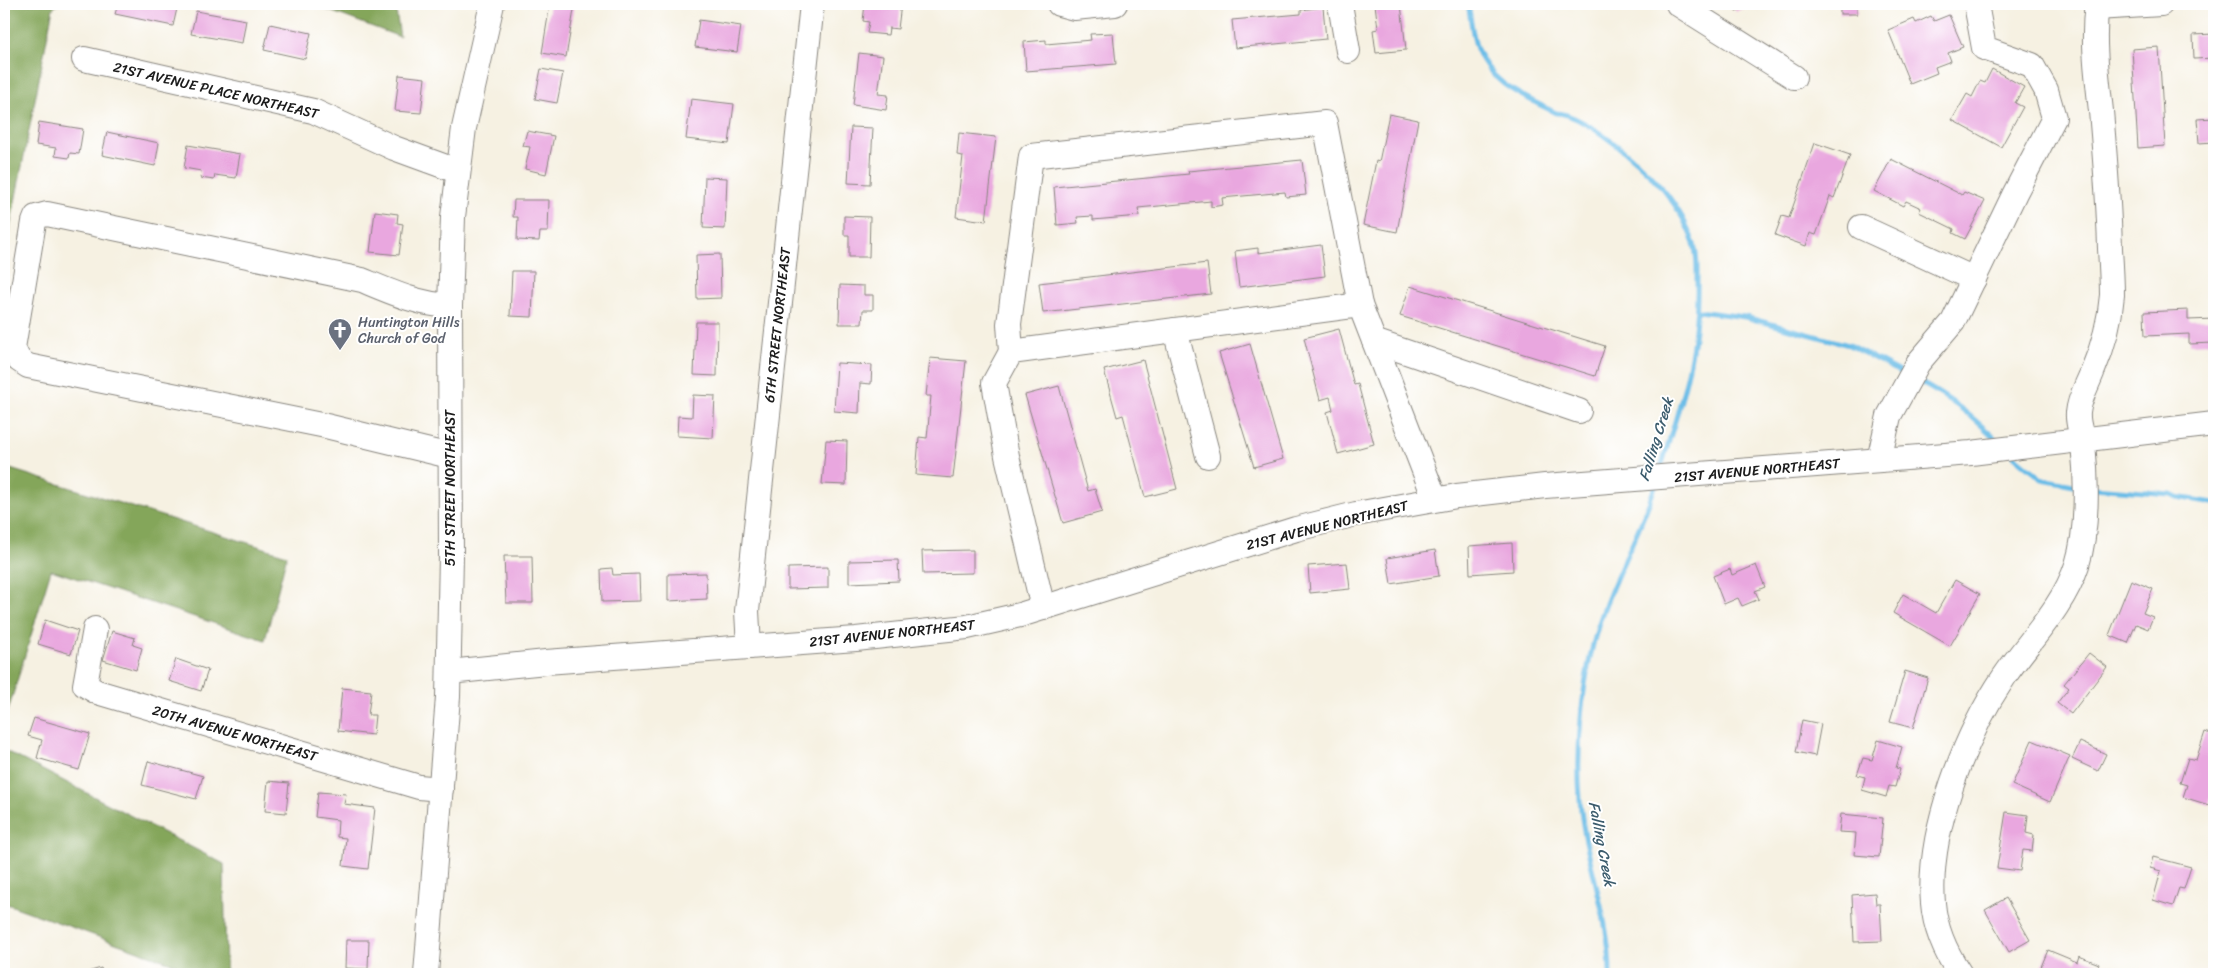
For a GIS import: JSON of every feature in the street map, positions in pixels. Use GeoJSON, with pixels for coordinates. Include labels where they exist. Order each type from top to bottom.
{"type":"FeatureCollection","features":[{"type":"Feature","properties":{"kind":"street","name":"5TH STREET NORTHEAST"},"geometry":{"type":"LineString","coordinates":[[426,974],[449,672],[451,556],[450,306],[453,218],[457,170],[469,102],[492,4]]}},
{"type":"Feature","properties":{"kind":"street","name":"6TH STREET NORTHEAST"},"geometry":{"type":"LineString","coordinates":[[749,647],[747,611],[812,4]]}},
{"type":"Feature","properties":{"kind":"street"},"geometry":{"type":"LineString","coordinates":[[1059,4],[1074,8],[1115,4]]}},
{"type":"Feature","properties":{"kind":"street"},"geometry":{"type":"LineString","coordinates":[[1340,4],[1348,51]]}},
{"type":"Feature","properties":{"kind":"street"},"geometry":{"type":"LineString","coordinates":[[1678,4],[1794,77]]}},
{"type":"Feature","properties":{"kind":"street"},"geometry":{"type":"LineString","coordinates":[[1879,460],[1889,416],[1918,363],[1953,322],[2054,118],[2046,90],[2032,65],[1984,48],[1976,4]]}},
{"type":"Feature","properties":{"kind":"street"},"geometry":{"type":"LineString","coordinates":[[1960,974],[1949,956],[1938,931],[1933,905],[1932,878],[1939,831],[1949,794],[1968,744],[1987,704],[2005,676],[2059,603],[2076,566],[2084,536],[2083,441],[2078,427],[2078,411],[2103,342],[2112,295],[2109,215],[2095,53],[2094,25],[2096,6],[2160,4]]}},
{"type":"Feature","properties":{"kind":"street","name":"21ST AVENUE PLACE NORTHEAST"},"geometry":{"type":"LineString","coordinates":[[84,59],[313,111],[394,148],[457,170]]}},
{"type":"Feature","properties":{"kind":"street"},"geometry":{"type":"LineString","coordinates":[[1043,608],[1007,456],[994,383],[1011,352],[1009,324],[1031,156],[1325,123],[1360,305],[1435,499]]}},
{"type":"Feature","properties":{"kind":"street"},"geometry":{"type":"LineString","coordinates":[[450,306],[430,305],[408,300],[362,280],[47,214],[36,218],[34,222],[13,348],[19,360],[28,366],[326,426],[450,456]]}},
{"type":"Feature","properties":{"kind":"street"},"geometry":{"type":"LineString","coordinates":[[1861,227],[1974,280]]}},
{"type":"Feature","properties":{"kind":"street"},"geometry":{"type":"LineString","coordinates":[[1011,352],[1360,305]]}},
{"type":"Feature","properties":{"kind":"street"},"geometry":{"type":"LineString","coordinates":[[1175,330],[1208,456]]}},
{"type":"Feature","properties":{"kind":"street"},"geometry":{"type":"LineString","coordinates":[[1374,342],[1579,411]]}},
{"type":"Feature","properties":{"kind":"street","name":"21ST AVENUE NORTHEAST"},"geometry":{"type":"LineString","coordinates":[[449,672],[911,634],[967,627],[1020,615],[1296,529],[1356,514],[1435,499],[1545,486],[1879,460],[2083,441],[2214,424]]}},
{"type":"Feature","properties":{"kind":"street","name":"20TH AVENUE NORTHEAST"},"geometry":{"type":"LineString","coordinates":[[95,629],[85,685],[96,692],[419,787],[441,789]]}},
{"type":"Feature","properties":{"kind":"green space"},"geometry":{"type":"Polygon","coordinates":[[[4,4],[59,4],[53,8],[4,258],[4,4]]]}},
{"type":"Feature","properties":{"kind":"green space"},"geometry":{"type":"Polygon","coordinates":[[[311,4],[395,4],[400,37],[311,4]]]}},
{"type":"Feature","properties":{"kind":"green space"},"geometry":{"type":"Polygon","coordinates":[[[4,467],[287,555],[265,640],[51,570],[4,724],[4,467]]]}},
{"type":"Feature","properties":{"kind":"green space"},"geometry":{"type":"Polygon","coordinates":[[[4,750],[224,864],[226,974],[202,974],[4,903],[4,750]]]}},
{"type":"Feature","properties":{"kind":"building"},"geometry":{"type":"Polygon","coordinates":[[[118,4],[178,4],[173,26],[115,14],[118,4]]]}},
{"type":"Feature","properties":{"kind":"building"},"geometry":{"type":"Polygon","coordinates":[[[550,4],[575,4],[566,57],[542,53],[550,4]]]}},
{"type":"Feature","properties":{"kind":"building"},"geometry":{"type":"Polygon","coordinates":[[[865,4],[901,4],[898,29],[889,28],[888,35],[867,33],[869,22],[863,21],[865,4]]]}},
{"type":"Feature","properties":{"kind":"building"},"geometry":{"type":"Polygon","coordinates":[[[1375,4],[1401,4],[1406,50],[1376,53],[1373,30],[1378,29],[1375,4]]]}},
{"type":"Feature","properties":{"kind":"building"},"geometry":{"type":"Polygon","coordinates":[[[1733,4],[1755,4],[1736,11],[1733,4]]]}},
{"type":"Feature","properties":{"kind":"building"},"geometry":{"type":"Polygon","coordinates":[[[1840,4],[1857,4],[1857,14],[1840,14],[1840,4]]]}},
{"type":"Feature","properties":{"kind":"building"},"geometry":{"type":"Polygon","coordinates":[[[1323,7],[1326,39],[1235,48],[1232,20],[1301,14],[1301,10],[1323,7]]]}},
{"type":"Feature","properties":{"kind":"building"},"geometry":{"type":"Polygon","coordinates":[[[196,11],[246,20],[242,43],[191,34],[196,11]]]}},
{"type":"Feature","properties":{"kind":"building"},"geometry":{"type":"Polygon","coordinates":[[[1949,15],[1963,47],[1948,53],[1951,61],[1935,67],[1937,73],[1910,84],[1888,30],[1914,19],[1916,23],[1931,16],[1934,21],[1949,15]]]}},
{"type":"Feature","properties":{"kind":"building"},"geometry":{"type":"Polygon","coordinates":[[[699,20],[741,26],[737,52],[695,47],[699,20]]]}},
{"type":"Feature","properties":{"kind":"building"},"geometry":{"type":"Polygon","coordinates":[[[270,24],[311,33],[305,59],[264,50],[270,24]]]}},
{"type":"Feature","properties":{"kind":"building"},"geometry":{"type":"Polygon","coordinates":[[[1113,33],[1116,64],[1026,71],[1024,42],[1046,40],[1046,44],[1091,40],[1090,34],[1113,33]]]}},
{"type":"Feature","properties":{"kind":"building"},"geometry":{"type":"Polygon","coordinates":[[[2214,34],[2214,58],[2194,59],[2193,35],[2214,34]]]}},
{"type":"Feature","properties":{"kind":"building"},"geometry":{"type":"Polygon","coordinates":[[[2159,47],[2165,146],[2138,148],[2132,49],[2159,47]]]}},
{"type":"Feature","properties":{"kind":"building"},"geometry":{"type":"Polygon","coordinates":[[[859,53],[883,56],[878,94],[888,95],[886,110],[853,105],[859,53]]]}},
{"type":"Feature","properties":{"kind":"building"},"geometry":{"type":"Polygon","coordinates":[[[541,69],[563,73],[557,103],[535,99],[541,69]]]}},
{"type":"Feature","properties":{"kind":"building"},"geometry":{"type":"Polygon","coordinates":[[[1992,69],[2024,87],[2015,103],[2023,107],[2001,147],[1952,120],[1967,94],[1972,97],[1980,81],[1985,83],[1992,69]]]}},
{"type":"Feature","properties":{"kind":"building"},"geometry":{"type":"Polygon","coordinates":[[[399,75],[425,78],[421,113],[395,111],[399,75]]]}},
{"type":"Feature","properties":{"kind":"building"},"geometry":{"type":"Polygon","coordinates":[[[691,99],[734,104],[729,144],[686,139],[691,99]]]}},
{"type":"Feature","properties":{"kind":"building"},"geometry":{"type":"Polygon","coordinates":[[[1389,114],[1418,120],[1397,232],[1363,225],[1376,161],[1379,162],[1389,114]]]}},
{"type":"Feature","properties":{"kind":"building"},"geometry":{"type":"Polygon","coordinates":[[[2214,118],[2214,142],[2199,143],[2197,119],[2214,118]]]}},
{"type":"Feature","properties":{"kind":"building"},"geometry":{"type":"Polygon","coordinates":[[[39,122],[83,129],[79,154],[70,153],[69,158],[55,156],[56,148],[36,145],[39,122]]]}},
{"type":"Feature","properties":{"kind":"building"},"geometry":{"type":"Polygon","coordinates":[[[851,127],[873,128],[870,184],[848,183],[851,127]]]}},
{"type":"Feature","properties":{"kind":"building"},"geometry":{"type":"Polygon","coordinates":[[[527,131],[554,136],[546,174],[525,169],[530,147],[523,146],[527,131]]]}},
{"type":"Feature","properties":{"kind":"building"},"geometry":{"type":"Polygon","coordinates":[[[107,132],[159,143],[155,166],[102,155],[107,132]]]}},
{"type":"Feature","properties":{"kind":"building"},"geometry":{"type":"Polygon","coordinates":[[[959,133],[996,137],[986,221],[956,217],[963,156],[957,155],[959,133]]]}},
{"type":"Feature","properties":{"kind":"building"},"geometry":{"type":"Polygon","coordinates":[[[1815,143],[1850,155],[1834,198],[1830,196],[1816,235],[1810,233],[1806,246],[1775,235],[1782,216],[1789,218],[1815,143]]]}},
{"type":"Feature","properties":{"kind":"building"},"geometry":{"type":"Polygon","coordinates":[[[188,145],[240,154],[236,178],[215,175],[214,180],[200,178],[201,171],[184,168],[188,145]]]}},
{"type":"Feature","properties":{"kind":"building"},"geometry":{"type":"Polygon","coordinates":[[[1891,159],[1962,195],[1964,192],[1985,201],[1965,239],[1953,233],[1954,229],[1919,212],[1921,208],[1906,201],[1903,206],[1874,191],[1891,159]]]}},
{"type":"Feature","properties":{"kind":"building"},"geometry":{"type":"Polygon","coordinates":[[[1302,160],[1306,195],[1286,197],[1285,192],[1222,198],[1223,205],[1211,207],[1211,201],[1138,208],[1139,216],[1093,220],[1093,216],[1077,217],[1078,223],[1057,225],[1054,187],[1189,174],[1188,171],[1302,160]]]}},
{"type":"Feature","properties":{"kind":"building"},"geometry":{"type":"Polygon","coordinates":[[[705,177],[727,178],[725,229],[703,228],[705,177]]]}},
{"type":"Feature","properties":{"kind":"building"},"geometry":{"type":"Polygon","coordinates":[[[514,200],[549,200],[548,232],[540,232],[539,241],[517,240],[518,217],[513,217],[514,200]]]}},
{"type":"Feature","properties":{"kind":"building"},"geometry":{"type":"Polygon","coordinates":[[[375,211],[398,214],[397,223],[403,224],[399,255],[370,252],[375,211]]]}},
{"type":"Feature","properties":{"kind":"building"},"geometry":{"type":"Polygon","coordinates":[[[844,216],[870,217],[869,257],[849,257],[849,235],[844,235],[844,216]]]}},
{"type":"Feature","properties":{"kind":"building"},"geometry":{"type":"Polygon","coordinates":[[[1321,245],[1325,276],[1239,287],[1235,251],[1258,248],[1258,253],[1321,245]]]}},
{"type":"Feature","properties":{"kind":"building"},"geometry":{"type":"Polygon","coordinates":[[[720,254],[721,298],[697,299],[696,255],[720,254]]]}},
{"type":"Feature","properties":{"kind":"building"},"geometry":{"type":"Polygon","coordinates":[[[1207,263],[1211,294],[1043,313],[1039,283],[1207,263]]]}},
{"type":"Feature","properties":{"kind":"building"},"geometry":{"type":"Polygon","coordinates":[[[512,271],[534,271],[532,317],[510,316],[512,271]]]}},
{"type":"Feature","properties":{"kind":"building"},"geometry":{"type":"Polygon","coordinates":[[[840,285],[864,286],[864,295],[873,295],[873,310],[863,310],[862,324],[839,324],[840,285]]]}},
{"type":"Feature","properties":{"kind":"building"},"geometry":{"type":"Polygon","coordinates":[[[1410,286],[1605,346],[1595,376],[1400,316],[1410,286]]]}},
{"type":"Feature","properties":{"kind":"building"},"geometry":{"type":"Polygon","coordinates":[[[2188,310],[2188,320],[2214,319],[2214,343],[2189,344],[2189,334],[2145,336],[2144,312],[2188,310]]]}},
{"type":"Feature","properties":{"kind":"building"},"geometry":{"type":"Polygon","coordinates":[[[696,322],[718,322],[717,376],[694,375],[696,322]]]}},
{"type":"Feature","properties":{"kind":"building"},"geometry":{"type":"Polygon","coordinates":[[[1339,329],[1354,385],[1358,384],[1374,444],[1338,454],[1327,412],[1333,410],[1330,397],[1320,400],[1304,338],[1339,329]]]}},
{"type":"Feature","properties":{"kind":"building"},"geometry":{"type":"Polygon","coordinates":[[[1250,344],[1283,459],[1254,467],[1219,353],[1250,344]]]}},
{"type":"Feature","properties":{"kind":"building"},"geometry":{"type":"Polygon","coordinates":[[[930,358],[966,361],[953,478],[916,475],[919,437],[927,438],[931,396],[926,396],[930,358]]]}},
{"type":"Feature","properties":{"kind":"building"},"geometry":{"type":"Polygon","coordinates":[[[1143,360],[1177,489],[1145,497],[1123,415],[1117,417],[1104,370],[1143,360]]]}},
{"type":"Feature","properties":{"kind":"building"},"geometry":{"type":"Polygon","coordinates":[[[837,363],[872,365],[871,384],[860,383],[859,413],[834,411],[837,363]]]}},
{"type":"Feature","properties":{"kind":"building"},"geometry":{"type":"Polygon","coordinates":[[[1059,386],[1088,491],[1095,489],[1102,512],[1063,523],[1025,395],[1059,386]]]}},
{"type":"Feature","properties":{"kind":"building"},"geometry":{"type":"Polygon","coordinates":[[[693,395],[715,396],[713,438],[677,436],[678,416],[692,417],[693,395]]]}},
{"type":"Feature","properties":{"kind":"building"},"geometry":{"type":"Polygon","coordinates":[[[826,440],[847,441],[846,485],[822,484],[826,440]]]}},
{"type":"Feature","properties":{"kind":"building"},"geometry":{"type":"Polygon","coordinates":[[[1512,543],[1513,571],[1470,574],[1469,546],[1512,543]]]}},
{"type":"Feature","properties":{"kind":"building"},"geometry":{"type":"Polygon","coordinates":[[[973,550],[973,573],[923,574],[922,551],[973,550]]]}},
{"type":"Feature","properties":{"kind":"building"},"geometry":{"type":"Polygon","coordinates":[[[1435,550],[1439,576],[1391,584],[1387,558],[1435,550]]]}},
{"type":"Feature","properties":{"kind":"building"},"geometry":{"type":"Polygon","coordinates":[[[504,556],[532,556],[533,603],[506,603],[504,556]]]}},
{"type":"Feature","properties":{"kind":"building"},"geometry":{"type":"Polygon","coordinates":[[[898,560],[899,581],[849,583],[849,561],[898,560]]]}},
{"type":"Feature","properties":{"kind":"building"},"geometry":{"type":"Polygon","coordinates":[[[1347,563],[1350,589],[1310,593],[1308,566],[1347,563]]]}},
{"type":"Feature","properties":{"kind":"building"},"geometry":{"type":"Polygon","coordinates":[[[1756,565],[1765,587],[1755,591],[1759,599],[1742,606],[1738,598],[1724,604],[1713,576],[1730,569],[1732,575],[1756,565]]]}},
{"type":"Feature","properties":{"kind":"building"},"geometry":{"type":"Polygon","coordinates":[[[828,567],[828,588],[788,589],[788,568],[828,567]]]}},
{"type":"Feature","properties":{"kind":"building"},"geometry":{"type":"Polygon","coordinates":[[[612,568],[613,575],[639,574],[640,601],[602,602],[601,569],[612,568]]]}},
{"type":"Feature","properties":{"kind":"building"},"geometry":{"type":"Polygon","coordinates":[[[706,573],[707,599],[668,601],[668,574],[706,573]]]}},
{"type":"Feature","properties":{"kind":"building"},"geometry":{"type":"Polygon","coordinates":[[[1955,580],[1980,594],[1950,646],[1893,613],[1903,594],[1936,613],[1955,580]]]}},
{"type":"Feature","properties":{"kind":"building"},"geometry":{"type":"Polygon","coordinates":[[[2131,580],[2153,589],[2143,613],[2153,617],[2148,629],[2136,624],[2128,643],[2109,635],[2131,580]]]}},
{"type":"Feature","properties":{"kind":"building"},"geometry":{"type":"Polygon","coordinates":[[[45,620],[78,631],[71,654],[38,644],[45,620]]]}},
{"type":"Feature","properties":{"kind":"building"},"geometry":{"type":"Polygon","coordinates":[[[112,631],[135,638],[133,645],[142,648],[136,670],[103,660],[112,631]]]}},
{"type":"Feature","properties":{"kind":"building"},"geometry":{"type":"Polygon","coordinates":[[[2089,653],[2107,667],[2071,714],[2057,703],[2069,688],[2064,684],[2089,653]]]}},
{"type":"Feature","properties":{"kind":"building"},"geometry":{"type":"Polygon","coordinates":[[[176,659],[208,670],[201,691],[169,681],[176,659]]]}},
{"type":"Feature","properties":{"kind":"building"},"geometry":{"type":"Polygon","coordinates":[[[1905,671],[1928,678],[1913,728],[1890,722],[1905,671]]]}},
{"type":"Feature","properties":{"kind":"building"},"geometry":{"type":"Polygon","coordinates":[[[342,688],[371,691],[368,715],[375,715],[373,735],[338,731],[342,688]]]}},
{"type":"Feature","properties":{"kind":"building"},"geometry":{"type":"Polygon","coordinates":[[[34,718],[90,734],[79,770],[37,758],[42,740],[28,736],[34,718]]]}},
{"type":"Feature","properties":{"kind":"building"},"geometry":{"type":"Polygon","coordinates":[[[1802,720],[1821,724],[1815,756],[1796,752],[1802,720]]]}},
{"type":"Feature","properties":{"kind":"building"},"geometry":{"type":"Polygon","coordinates":[[[2205,732],[2214,735],[2214,789],[2209,805],[2183,797],[2187,785],[2180,783],[2188,758],[2196,760],[2205,732]]]}},
{"type":"Feature","properties":{"kind":"building"},"geometry":{"type":"Polygon","coordinates":[[[1878,740],[1902,747],[1896,768],[1900,769],[1895,787],[1889,786],[1886,797],[1862,790],[1865,777],[1857,775],[1863,758],[1872,760],[1878,740]]]}},
{"type":"Feature","properties":{"kind":"building"},"geometry":{"type":"Polygon","coordinates":[[[2032,740],[2070,756],[2050,802],[2012,785],[2032,740]]]}},
{"type":"Feature","properties":{"kind":"building"},"geometry":{"type":"Polygon","coordinates":[[[2080,742],[2106,754],[2098,771],[2072,759],[2080,742]]]}},
{"type":"Feature","properties":{"kind":"building"},"geometry":{"type":"Polygon","coordinates":[[[148,761],[203,776],[196,799],[142,785],[148,761]]]}},
{"type":"Feature","properties":{"kind":"building"},"geometry":{"type":"Polygon","coordinates":[[[268,781],[289,783],[286,813],[265,811],[268,781]]]}},
{"type":"Feature","properties":{"kind":"building"},"geometry":{"type":"Polygon","coordinates":[[[318,792],[346,794],[344,804],[375,808],[368,869],[343,866],[346,838],[337,837],[338,820],[315,817],[318,792]]]}},
{"type":"Feature","properties":{"kind":"building"},"geometry":{"type":"Polygon","coordinates":[[[2006,812],[2028,815],[2026,833],[2034,835],[2032,851],[2023,850],[2020,871],[1997,868],[2006,812]]]}},
{"type":"Feature","properties":{"kind":"building"},"geometry":{"type":"Polygon","coordinates":[[[1841,814],[1883,818],[1879,857],[1854,855],[1856,833],[1839,832],[1841,814]]]}},
{"type":"Feature","properties":{"kind":"building"},"geometry":{"type":"Polygon","coordinates":[[[2153,857],[2191,867],[2184,889],[2179,888],[2173,906],[2153,900],[2161,871],[2150,868],[2153,857]]]}},
{"type":"Feature","properties":{"kind":"building"},"geometry":{"type":"Polygon","coordinates":[[[1875,893],[1876,904],[1880,904],[1882,941],[1854,942],[1852,895],[1875,893]]]}},
{"type":"Feature","properties":{"kind":"building"},"geometry":{"type":"Polygon","coordinates":[[[2006,898],[2030,940],[2009,952],[1985,910],[2006,898]]]}},
{"type":"Feature","properties":{"kind":"building"},"geometry":{"type":"Polygon","coordinates":[[[346,940],[369,940],[368,969],[345,968],[346,940]]]}},
{"type":"Feature","properties":{"kind":"building"},"geometry":{"type":"Polygon","coordinates":[[[2048,950],[2077,962],[2079,956],[2099,964],[2095,974],[2038,974],[2048,950]]]}},
{"type":"Feature","properties":{"kind":"building"},"geometry":{"type":"Polygon","coordinates":[[[101,968],[103,974],[81,974],[101,968]]]}},
{"type":"Feature","properties":{"kind":"waterway","name":"Falling Creek"},"geometry":{"type":"LineString","coordinates":[[1468,4],[1477,49],[1483,62],[1491,72],[1500,81],[1521,95],[1556,113],[1573,117],[1601,134],[1625,152],[1666,193],[1689,230],[1694,244],[1697,263],[1695,331],[1687,378],[1660,470]]}},
{"type":"Feature","properties":{"kind":"waterway"},"geometry":{"type":"LineString","coordinates":[[1698,311],[1745,317],[1849,345],[1904,374]]}},
{"type":"Feature","properties":{"kind":"waterway"},"geometry":{"type":"LineString","coordinates":[[1916,380],[1960,408],[1999,442]]}},
{"type":"Feature","properties":{"kind":"waterway"},"geometry":{"type":"LineString","coordinates":[[2014,456],[2042,479],[2079,486]]}},
{"type":"Feature","properties":{"kind":"waterway","name":"Falling Creek"},"geometry":{"type":"LineString","coordinates":[[1610,974],[1609,952],[1602,908],[1582,821],[1579,755],[1584,688],[1593,644],[1605,605],[1643,519],[1656,483]]}},
{"type":"Feature","properties":{"kind":"waterway"},"geometry":{"type":"LineString","coordinates":[[2093,488],[2171,494],[2177,497],[2214,503]]}},
{"type":"Feature","properties":{"kind":"place","name":"Huntington Hills Church of God"},"geometry":{"type":"Point","coordinates":[340,351]}}]}
